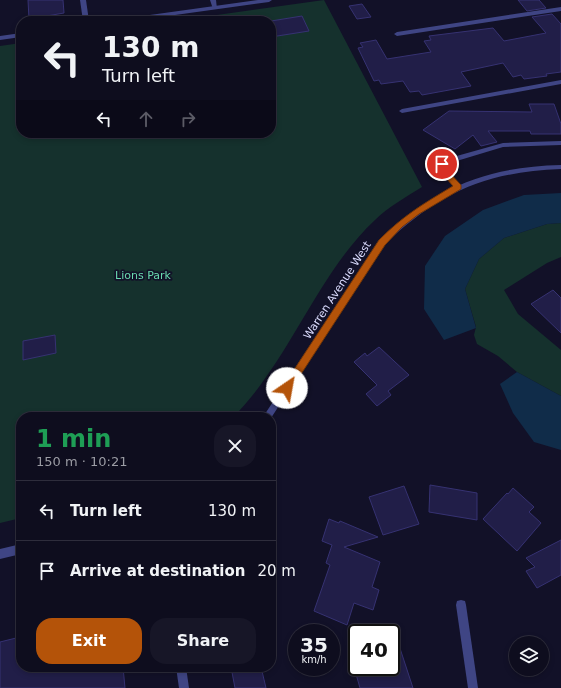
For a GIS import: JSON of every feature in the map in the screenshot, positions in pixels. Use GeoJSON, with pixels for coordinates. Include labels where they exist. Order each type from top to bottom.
{"type":"FeatureCollection","features":[{"type":"Feature","properties":{"kind":"street"},"geometry":{"type":"LineString","coordinates":[[83,0],[85,16]]}},
{"type":"Feature","properties":{"kind":"street"},"geometry":{"type":"LineString","coordinates":[[213,0],[215,8]]}},
{"type":"Feature","properties":{"kind":"street"},"geometry":{"type":"LineString","coordinates":[[157,16],[268,0]]}},
{"type":"Feature","properties":{"kind":"street"},"geometry":{"type":"LineString","coordinates":[[397,34],[561,9]]}},
{"type":"Feature","properties":{"kind":"street"},"geometry":{"type":"LineString","coordinates":[[0,38],[16,36]]}},
{"type":"Feature","properties":{"kind":"street"},"geometry":{"type":"LineString","coordinates":[[402,110],[561,82]]}},
{"type":"Feature","properties":{"kind":"street"},"geometry":{"type":"LineString","coordinates":[[458,187],[442,169],[442,164],[503,145],[561,143]]}},
{"type":"Feature","properties":{"kind":"street","name":"Warren Avenue West"},"geometry":{"type":"LineString","coordinates":[[270,412],[382,242],[399,225],[416,212],[458,187],[480,178],[504,171],[561,167]]}},
{"type":"Feature","properties":{"kind":"street"},"geometry":{"type":"LineString","coordinates":[[0,554],[16,550]]}},
{"type":"Feature","properties":{"kind":"street"},"geometry":{"type":"LineString","coordinates":[[461,605],[474,688]]}},
{"type":"Feature","properties":{"kind":"street"},"geometry":{"type":"LineString","coordinates":[[182,672],[184,688]]}},
{"type":"Feature","properties":{"kind":"green space","name":"Lions Park"},"geometry":{"type":"Polygon","coordinates":[[[324,0],[422,187],[397,202],[375,220],[355,242],[336,266],[319,292],[271,371],[253,395],[238,412],[16,412],[16,519],[0,523],[0,46],[16,44],[16,138],[276,138],[276,16],[210,16],[324,0]]]}},
{"type":"Feature","properties":{"kind":"green space"},"geometry":{"type":"Polygon","coordinates":[[[561,223],[561,257],[547,263],[504,290],[518,314],[561,350],[561,396],[517,372],[498,356],[477,344],[474,335],[476,327],[465,289],[479,259],[504,238],[547,224],[561,223]]]}},
{"type":"Feature","properties":{"kind":"water"},"geometry":{"type":"Polygon","coordinates":[[[561,193],[561,223],[547,224],[504,238],[479,259],[465,289],[476,328],[444,340],[424,309],[425,266],[445,236],[483,210],[524,195],[561,193]]]}},
{"type":"Feature","properties":{"kind":"water"},"geometry":{"type":"Polygon","coordinates":[[[517,372],[561,396],[561,450],[534,442],[513,413],[500,384],[517,372]]]}},
{"type":"Feature","properties":{"kind":"building"},"geometry":{"type":"Polygon","coordinates":[[[28,0],[63,0],[64,13],[46,16],[29,16],[28,0]]]}},
{"type":"Feature","properties":{"kind":"building"},"geometry":{"type":"Polygon","coordinates":[[[518,0],[539,0],[546,8],[527,11],[518,0]]]}},
{"type":"Feature","properties":{"kind":"building"},"geometry":{"type":"Polygon","coordinates":[[[362,4],[371,17],[357,19],[349,6],[362,4]]]}},
{"type":"Feature","properties":{"kind":"building"},"geometry":{"type":"Polygon","coordinates":[[[552,14],[561,24],[561,72],[546,74],[547,76],[524,79],[521,75],[513,77],[503,63],[461,72],[471,86],[422,95],[419,91],[410,92],[403,81],[381,84],[379,80],[374,81],[358,48],[363,47],[360,43],[376,40],[387,59],[431,52],[424,41],[431,40],[429,36],[493,28],[504,41],[546,33],[532,17],[552,14]]]}},
{"type":"Feature","properties":{"kind":"building"},"geometry":{"type":"Polygon","coordinates":[[[302,16],[309,31],[276,36],[276,20],[302,16]]]}},
{"type":"Feature","properties":{"kind":"building"},"geometry":{"type":"Polygon","coordinates":[[[529,104],[554,104],[561,124],[561,134],[531,134],[530,131],[488,131],[497,142],[481,146],[473,135],[455,149],[423,130],[449,111],[532,112],[529,104]]]}},
{"type":"Feature","properties":{"kind":"building"},"geometry":{"type":"Polygon","coordinates":[[[553,290],[561,298],[561,333],[531,304],[553,290]]]}},
{"type":"Feature","properties":{"kind":"building"},"geometry":{"type":"Polygon","coordinates":[[[55,335],[56,353],[23,360],[23,341],[55,335]]]}},
{"type":"Feature","properties":{"kind":"building"},"geometry":{"type":"Polygon","coordinates":[[[379,347],[409,375],[388,391],[391,395],[377,406],[366,394],[377,385],[354,362],[365,353],[367,356],[379,347]]]}},
{"type":"Feature","properties":{"kind":"building"},"geometry":{"type":"Polygon","coordinates":[[[430,485],[477,493],[477,520],[429,512],[430,485]]]}},
{"type":"Feature","properties":{"kind":"building"},"geometry":{"type":"Polygon","coordinates":[[[404,486],[419,524],[383,535],[369,497],[404,486]]]}},
{"type":"Feature","properties":{"kind":"building"},"geometry":{"type":"Polygon","coordinates":[[[513,488],[534,507],[529,512],[541,523],[517,551],[483,519],[513,488]]]}},
{"type":"Feature","properties":{"kind":"building"},"geometry":{"type":"Polygon","coordinates":[[[329,519],[339,523],[340,521],[378,537],[344,547],[380,562],[372,587],[379,590],[373,610],[354,603],[347,625],[314,611],[330,565],[326,563],[332,545],[322,541],[329,519]]]}},
{"type":"Feature","properties":{"kind":"building"},"geometry":{"type":"Polygon","coordinates":[[[561,540],[561,575],[537,588],[526,571],[535,567],[526,558],[561,540]]]}},
{"type":"Feature","properties":{"kind":"building"},"geometry":{"type":"Polygon","coordinates":[[[16,638],[16,672],[123,672],[125,688],[0,688],[0,642],[16,638]]]}},
{"type":"Feature","properties":{"kind":"building"},"geometry":{"type":"Polygon","coordinates":[[[400,648],[413,688],[360,688],[357,676],[400,676],[400,648]]]}},
{"type":"Feature","properties":{"kind":"building"},"geometry":{"type":"Polygon","coordinates":[[[232,672],[262,672],[266,688],[235,688],[232,672]]]}},
{"type":"Feature","properties":{"kind":"route"},"geometry":{"type":"LineString","coordinates":[[287,388],[382,242],[399,225],[416,212],[437,198],[458,187],[442,169],[442,164]]}}]}
